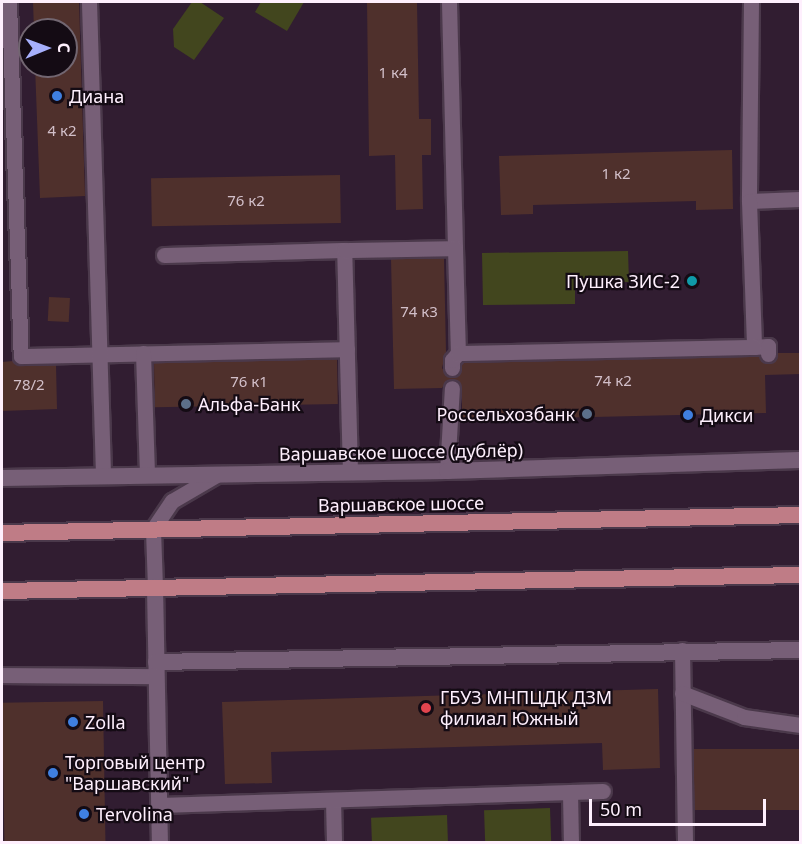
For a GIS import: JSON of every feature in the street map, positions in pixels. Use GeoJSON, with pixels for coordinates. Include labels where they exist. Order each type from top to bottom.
{"type":"FeatureCollection","features":[{"type":"Feature","properties":{"kind":"main road","name":"Варшавское шоссе"},"geometry":{"type":"LineString","coordinates":[[2,533],[801,515]]}},
{"type":"Feature","properties":{"kind":"main road"},"geometry":{"type":"LineString","coordinates":[[2,591],[801,575]]}},
{"type":"Feature","properties":{"kind":"street","name":"Варшавское шоссе (дублёр)"},"geometry":{"type":"LineString","coordinates":[[2,478],[447,471],[801,460]]}},
{"type":"Feature","properties":{"kind":"street"},"geometry":{"type":"LineString","coordinates":[[154,587],[160,843]]}},
{"type":"Feature","properties":{"kind":"street"},"geometry":{"type":"LineString","coordinates":[[156,669],[682,650],[801,650]]}},
{"type":"Feature","properties":{"kind":"lane"},"geometry":{"type":"LineString","coordinates":[[9,2],[8,146],[21,356],[347,349]]}},
{"type":"Feature","properties":{"kind":"lane"},"geometry":{"type":"LineString","coordinates":[[89,2],[103,476]]}},
{"type":"Feature","properties":{"kind":"lane"},"geometry":{"type":"LineString","coordinates":[[449,2],[458,353],[452,360],[452,368]]}},
{"type":"Feature","properties":{"kind":"lane"},"geometry":{"type":"LineString","coordinates":[[752,2],[749,201],[754,347]]}},
{"type":"Feature","properties":{"kind":"lane"},"geometry":{"type":"LineString","coordinates":[[749,201],[801,199]]}},
{"type":"Feature","properties":{"kind":"lane"},"geometry":{"type":"LineString","coordinates":[[164,255],[454,248]]}},
{"type":"Feature","properties":{"kind":"lane"},"geometry":{"type":"LineString","coordinates":[[344,250],[350,472]]}},
{"type":"Feature","properties":{"kind":"lane"},"geometry":{"type":"LineString","coordinates":[[458,353],[768,346],[768,354]]}},
{"type":"Feature","properties":{"kind":"lane"},"geometry":{"type":"LineString","coordinates":[[142,353],[147,475]]}},
{"type":"Feature","properties":{"kind":"lane"},"geometry":{"type":"LineString","coordinates":[[447,471],[452,388]]}},
{"type":"Feature","properties":{"kind":"lane"},"geometry":{"type":"LineString","coordinates":[[154,587],[153,529],[172,501],[215,476]]}},
{"type":"Feature","properties":{"kind":"lane"},"geometry":{"type":"LineString","coordinates":[[682,650],[685,843]]}},
{"type":"Feature","properties":{"kind":"lane"},"geometry":{"type":"LineString","coordinates":[[2,675],[156,669]]}},
{"type":"Feature","properties":{"kind":"lane"},"geometry":{"type":"LineString","coordinates":[[682,693],[744,717],[801,725]]}},
{"type":"Feature","properties":{"kind":"lane"},"geometry":{"type":"LineString","coordinates":[[159,805],[603,791]]}},
{"type":"Feature","properties":{"kind":"lane"},"geometry":{"type":"LineString","coordinates":[[570,792],[571,843]]}},
{"type":"Feature","properties":{"kind":"lane"},"geometry":{"type":"LineString","coordinates":[[333,800],[334,843]]}},
{"type":"Feature","properties":{"kind":"green space"},"geometry":{"type":"Polygon","coordinates":[[[192,2],[200,2],[224,18],[194,60],[174,47],[173,29],[192,2]]]}},
{"type":"Feature","properties":{"kind":"green space"},"geometry":{"type":"Polygon","coordinates":[[[261,2],[304,2],[287,31],[255,12],[261,2]]]}},
{"type":"Feature","properties":{"kind":"green space"},"geometry":{"type":"Polygon","coordinates":[[[628,251],[629,282],[575,283],[575,304],[483,305],[482,253],[628,251]]]}},
{"type":"Feature","properties":{"kind":"green space"},"geometry":{"type":"Polygon","coordinates":[[[550,808],[551,842],[485,842],[484,810],[550,808]]]}},
{"type":"Feature","properties":{"kind":"green space"},"geometry":{"type":"Polygon","coordinates":[[[447,815],[448,842],[372,842],[371,818],[447,815]]]}},
{"type":"Feature","properties":{"kind":"building"},"geometry":{"type":"Polygon","coordinates":[[[33,2],[79,2],[85,196],[40,198],[35,78],[78,78],[78,18],[34,18],[33,2]]]}},
{"type":"Feature","properties":{"kind":"building"},"geometry":{"type":"Polygon","coordinates":[[[367,2],[417,2],[419,119],[431,119],[431,155],[422,155],[423,209],[396,210],[395,155],[369,156],[367,2]]]}},
{"type":"Feature","properties":{"kind":"building"},"geometry":{"type":"Polygon","coordinates":[[[732,150],[733,209],[696,210],[696,201],[533,205],[533,214],[501,215],[499,156],[732,150]]]}},
{"type":"Feature","properties":{"kind":"building"},"geometry":{"type":"Polygon","coordinates":[[[340,175],[341,223],[152,226],[151,178],[340,175]]]}},
{"type":"Feature","properties":{"kind":"building"},"geometry":{"type":"Polygon","coordinates":[[[444,258],[446,352],[442,368],[448,377],[457,376],[463,363],[759,356],[763,362],[769,364],[776,359],[778,353],[801,353],[801,374],[765,375],[766,413],[462,420],[462,388],[457,380],[447,380],[442,388],[394,389],[391,259],[444,258]]]}},
{"type":"Feature","properties":{"kind":"building"},"geometry":{"type":"Polygon","coordinates":[[[49,297],[70,298],[69,322],[48,321],[49,297]]]}},
{"type":"Feature","properties":{"kind":"building"},"geometry":{"type":"Polygon","coordinates":[[[337,359],[338,404],[155,407],[154,362],[337,359]]]}},
{"type":"Feature","properties":{"kind":"building"},"geometry":{"type":"Polygon","coordinates":[[[13,361],[21,366],[56,365],[57,409],[2,411],[2,362],[13,361]]]}},
{"type":"Feature","properties":{"kind":"building"},"geometry":{"type":"Polygon","coordinates":[[[658,689],[660,768],[603,770],[602,743],[271,752],[272,783],[225,784],[222,702],[658,689]]]}},
{"type":"Feature","properties":{"kind":"building","name":"Торговый центр \"Варшавский\""},"geometry":{"type":"Polygon","coordinates":[[[103,701],[105,842],[4,842],[2,703],[103,701]]]}},
{"type":"Feature","properties":{"kind":"building"},"geometry":{"type":"Polygon","coordinates":[[[694,749],[800,749],[800,810],[694,810],[694,749]]]}},
{"type":"Feature","properties":{"kind":"place","name":"Диана"},"geometry":{"type":"Point","coordinates":[57,96]}},
{"type":"Feature","properties":{"kind":"place","name":"Пушка ЗИС-2"},"geometry":{"type":"Point","coordinates":[692,281]}},
{"type":"Feature","properties":{"kind":"place","name":"Альфа-Банк"},"geometry":{"type":"Point","coordinates":[186,404]}},
{"type":"Feature","properties":{"kind":"place","name":"Россельхозбанк"},"geometry":{"type":"Point","coordinates":[587,414]}},
{"type":"Feature","properties":{"kind":"place","name":"Дикси"},"geometry":{"type":"Point","coordinates":[688,415]}},
{"type":"Feature","properties":{"kind":"place","name":"ГБУЗ МНПЦДК ДЗМ филиал Южный"},"geometry":{"type":"Point","coordinates":[426,708]}},
{"type":"Feature","properties":{"kind":"place","name":"Zolla"},"geometry":{"type":"Point","coordinates":[73,722]}},
{"type":"Feature","properties":{"kind":"place","name":"Торговый центр \"Варшавский\""},"geometry":{"type":"Point","coordinates":[53,773]}},
{"type":"Feature","properties":{"kind":"place","name":"Tervolina"},"geometry":{"type":"Point","coordinates":[84,814]}}]}
